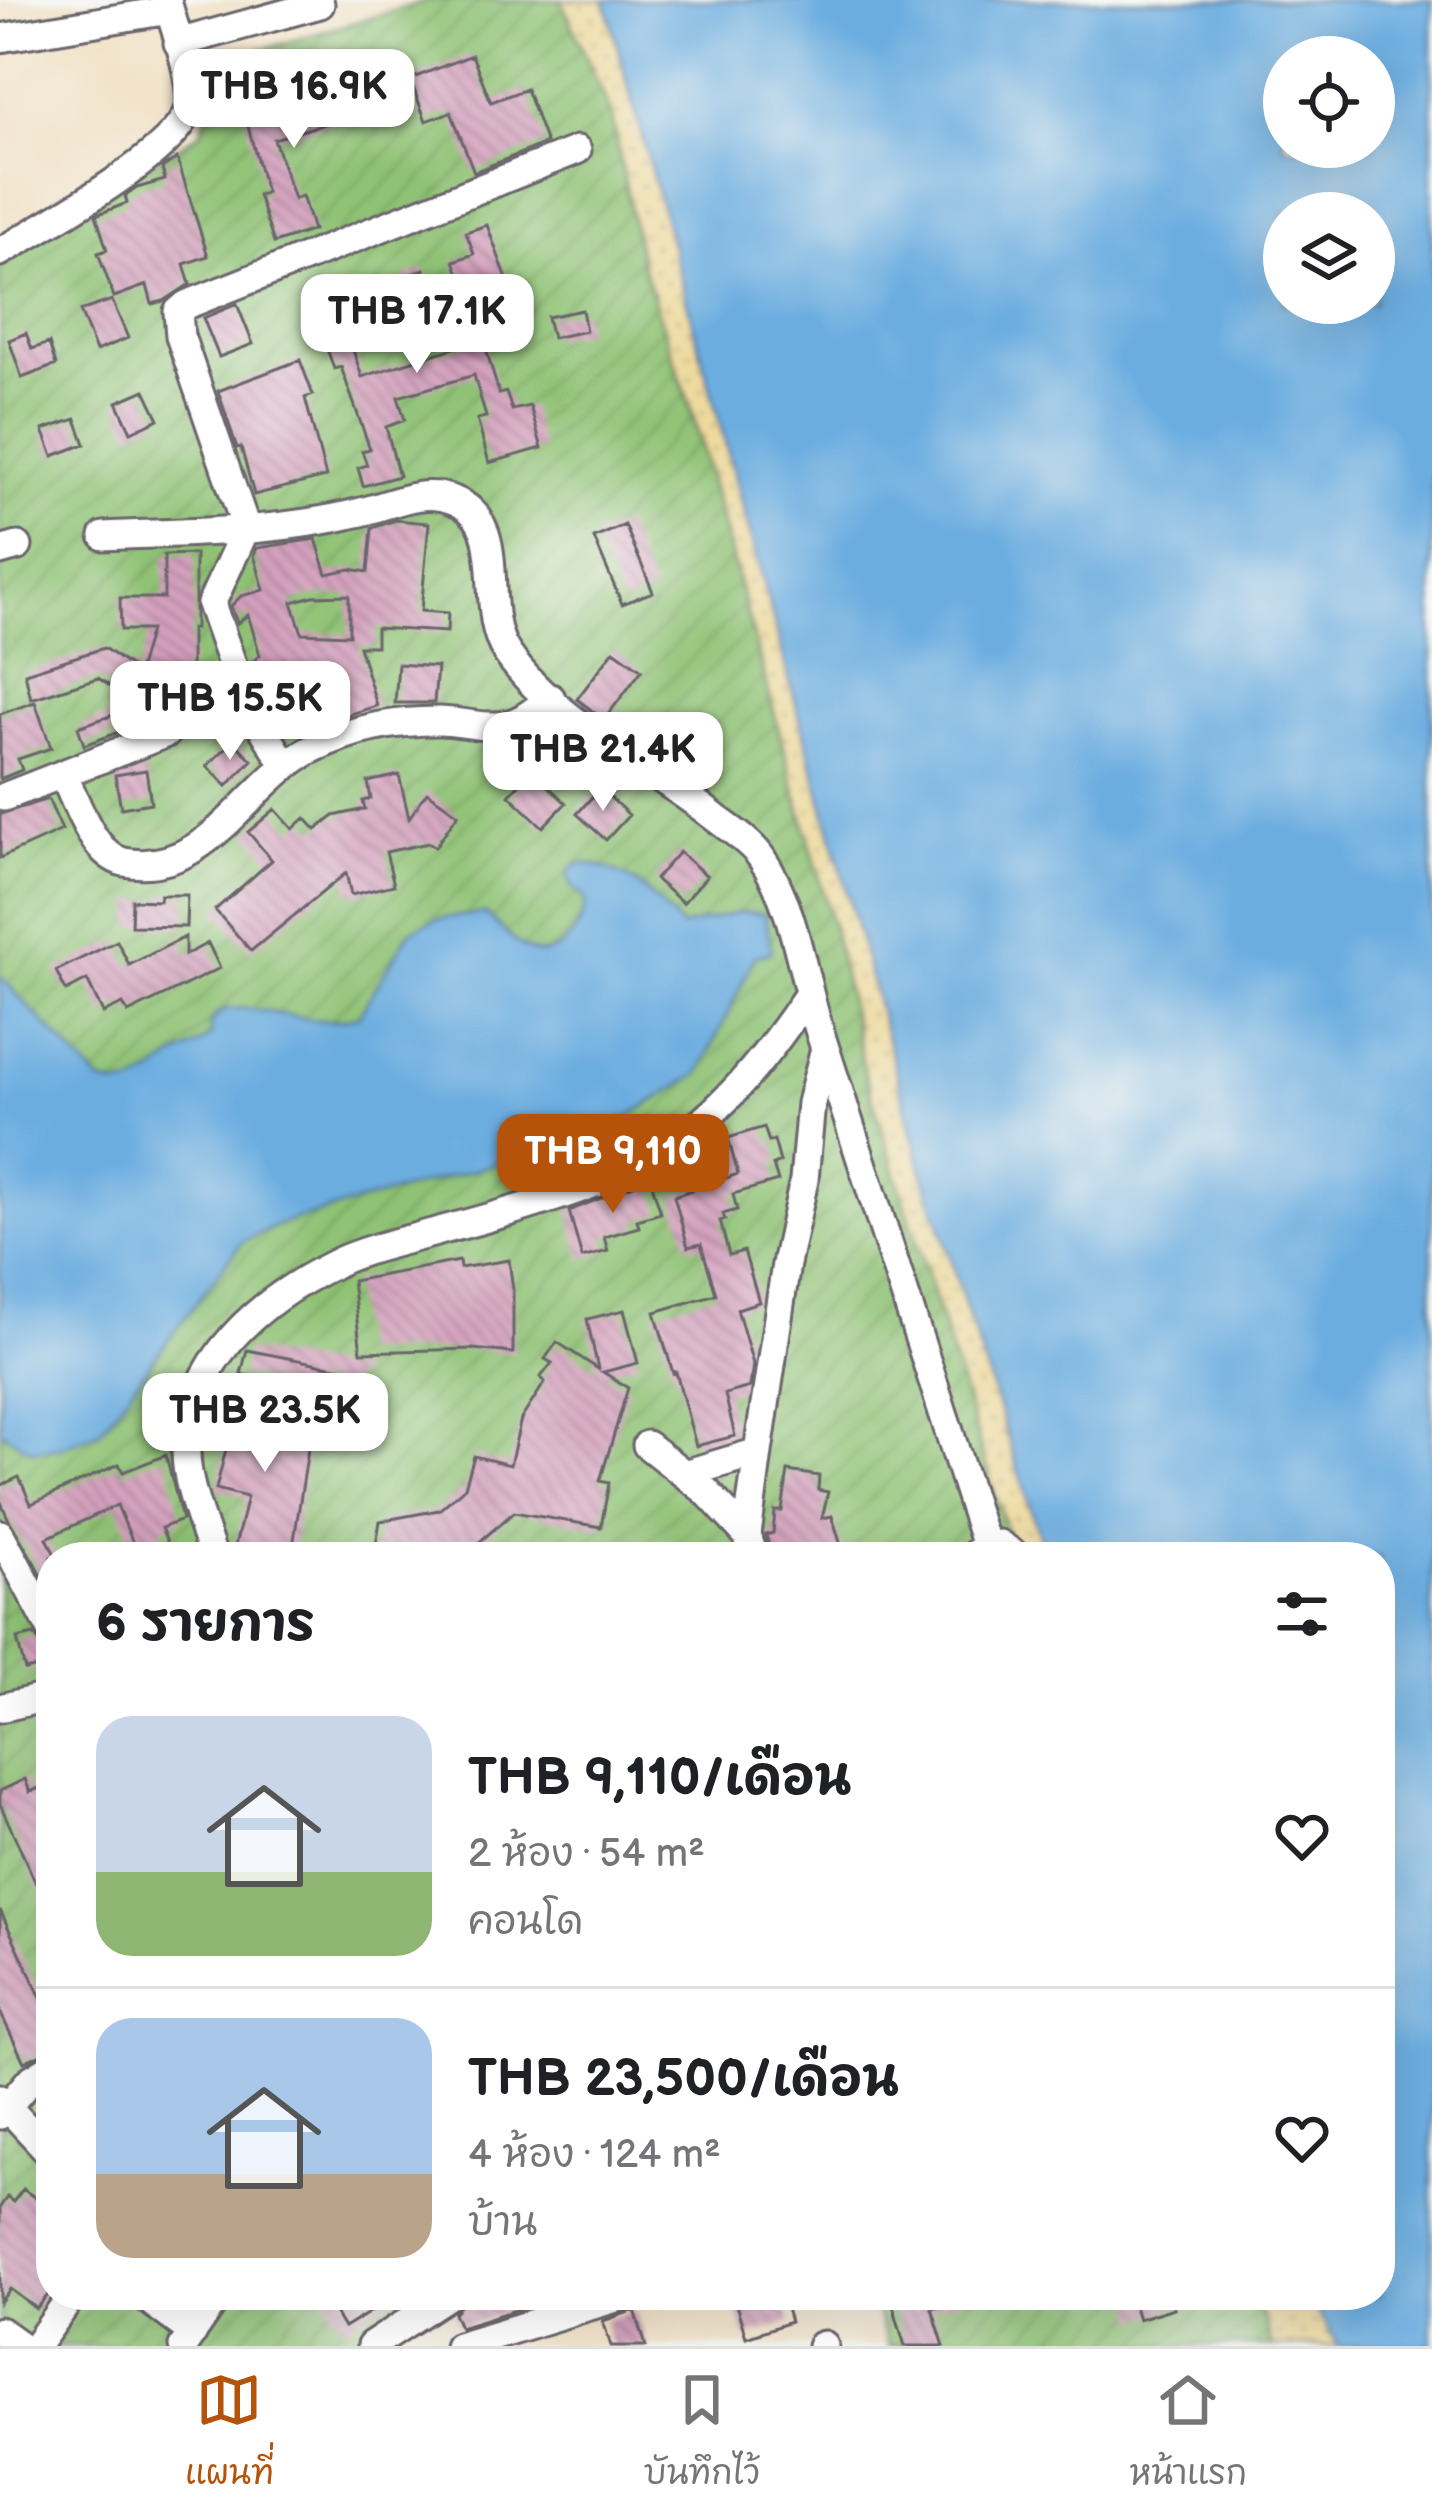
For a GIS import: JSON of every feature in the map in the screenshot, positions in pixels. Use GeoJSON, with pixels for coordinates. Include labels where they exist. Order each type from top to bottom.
{"type":"FeatureCollection","features":[{"type":"Feature","properties":{"kind":"street"},"geometry":{"type":"LineString","coordinates":[[178,43],[320,4]]}},
{"type":"Feature","properties":{"kind":"street"},"geometry":{"type":"LineString","coordinates":[[0,38],[168,5],[190,104],[176,132],[94,196],[0,252]]}},
{"type":"Feature","properties":{"kind":"street"},"geometry":{"type":"LineString","coordinates":[[284,764],[244,698],[211,604],[246,528],[180,337],[178,312],[302,257],[577,150]]}},
{"type":"Feature","properties":{"kind":"street"},"geometry":{"type":"LineString","coordinates":[[104,536],[246,528],[354,514],[422,494],[472,508],[486,527],[492,603],[505,650],[574,719],[757,851],[782,890],[808,994],[972,1542]]}},
{"type":"Feature","properties":{"kind":"street"},"geometry":{"type":"LineString","coordinates":[[63,774],[100,847],[119,861],[155,863],[178,856],[225,827],[284,764],[363,727],[441,721],[507,726],[551,698]]}},
{"type":"Feature","properties":{"kind":"street"},"geometry":{"type":"LineString","coordinates":[[4,797],[167,733]]}},
{"type":"Feature","properties":{"kind":"street"},"geometry":{"type":"LineString","coordinates":[[209,1542],[186,1456],[189,1413],[211,1361],[239,1330],[278,1298],[340,1261],[621,1173],[685,1135],[736,1094],[808,994]]}},
{"type":"Feature","properties":{"kind":"street"},"geometry":{"type":"LineString","coordinates":[[750,1542],[758,1452],[786,1264],[804,1180],[811,1103],[825,1048]]}},
{"type":"Feature","properties":{"kind":"street"},"geometry":{"type":"LineString","coordinates":[[647,1445],[706,1491],[747,1542]]}},
{"type":"Feature","properties":{"kind":"street"},"geometry":{"type":"LineString","coordinates":[[684,1474],[758,1452]]}},
{"type":"Feature","properties":{"kind":"street"},"geometry":{"type":"LineString","coordinates":[[0,1534],[36,1601]]}},
{"type":"Feature","properties":{"kind":"street"},"geometry":{"type":"LineString","coordinates":[[0,1708],[36,1700]]}},
{"type":"Feature","properties":{"kind":"street"},"geometry":{"type":"LineString","coordinates":[[36,2076],[2,2108],[36,2140]]}},
{"type":"Feature","properties":{"kind":"street"},"geometry":{"type":"LineString","coordinates":[[36,2346],[62,2310]]}},
{"type":"Feature","properties":{"kind":"street"},"geometry":{"type":"LineString","coordinates":[[158,2310],[188,2339],[208,2310]]}},
{"type":"Feature","properties":{"kind":"street"},"geometry":{"type":"LineString","coordinates":[[371,2346],[427,2310]]}},
{"type":"Feature","properties":{"kind":"street"},"geometry":{"type":"LineString","coordinates":[[445,2310],[457,2346],[576,2310]]}},
{"type":"Feature","properties":{"kind":"street"},"geometry":{"type":"LineString","coordinates":[[0,2331],[20,2346]]}},
{"type":"Feature","properties":{"kind":"sand"},"geometry":{"type":"Polygon","coordinates":[[[561,0],[605,0],[926,1183],[1041,1542],[1013,1542],[1008,1536],[866,1078],[831,920],[691,408],[640,259],[611,113],[561,0]]]}},
{"type":"Feature","properties":{"kind":"sand"},"geometry":{"type":"Polygon","coordinates":[[[1260,2310],[1316,2310],[1339,2346],[1272,2346],[1260,2310]]]}},
{"type":"Feature","properties":{"kind":"green space"},"geometry":{"type":"Polygon","coordinates":[[[431,0],[561,0],[611,113],[640,259],[690,408],[831,920],[866,1078],[1013,1542],[36,1542],[36,2310],[405,2310],[347,2346],[0,2346],[0,259],[201,132],[213,92],[205,66],[431,0]]]}},
{"type":"Feature","properties":{"kind":"green space"},"geometry":{"type":"Polygon","coordinates":[[[876,2310],[1260,2310],[1272,2346],[888,2346],[876,2310]]]}},
{"type":"Feature","properties":{"kind":"water"},"geometry":{"type":"Polygon","coordinates":[[[605,0],[1432,0],[1432,2346],[1339,2346],[1316,2310],[1395,2310],[1395,1542],[1041,1542],[926,1183],[605,0]]]}},
{"type":"Feature","properties":{"kind":"water"},"geometry":{"type":"Polygon","coordinates":[[[583,863],[627,877],[681,927],[741,912],[765,914],[772,952],[755,956],[699,1074],[596,1136],[281,1224],[242,1242],[99,1432],[62,1447],[33,1451],[0,1431],[0,976],[99,1081],[128,1085],[202,1043],[211,1034],[210,1021],[225,1009],[327,1021],[359,1015],[410,931],[437,919],[485,913],[524,948],[551,951],[569,939],[581,919],[585,899],[572,887],[568,875],[572,867],[583,863]]]}},
{"type":"Feature","properties":{"kind":"building"},"geometry":{"type":"Polygon","coordinates":[[[472,55],[491,102],[526,89],[546,143],[474,172],[451,112],[426,121],[410,79],[472,55]]]}},
{"type":"Feature","properties":{"kind":"building"},"geometry":{"type":"Polygon","coordinates":[[[359,82],[368,111],[274,139],[294,199],[302,196],[313,230],[274,243],[258,195],[266,193],[245,115],[359,82]]]}},
{"type":"Feature","properties":{"kind":"building"},"geometry":{"type":"Polygon","coordinates":[[[177,158],[208,256],[184,264],[190,284],[164,301],[152,304],[147,285],[114,297],[98,253],[107,250],[96,215],[127,203],[125,196],[137,188],[165,180],[162,168],[177,158]]]}},
{"type":"Feature","properties":{"kind":"building"},"geometry":{"type":"Polygon","coordinates":[[[487,225],[508,282],[468,297],[454,261],[474,254],[466,232],[487,225]]]}},
{"type":"Feature","properties":{"kind":"building"},"geometry":{"type":"Polygon","coordinates":[[[424,269],[438,307],[350,341],[362,377],[467,344],[466,337],[487,332],[491,348],[486,349],[499,394],[506,392],[512,410],[530,406],[542,448],[489,463],[477,419],[486,417],[474,375],[398,397],[405,420],[386,427],[399,476],[363,486],[358,468],[367,465],[362,451],[370,449],[341,367],[334,369],[316,317],[337,309],[335,304],[405,281],[403,277],[424,269]]]}},
{"type":"Feature","properties":{"kind":"building"},"geometry":{"type":"Polygon","coordinates":[[[112,300],[128,338],[96,351],[80,311],[112,300]]]}},
{"type":"Feature","properties":{"kind":"building"},"geometry":{"type":"Polygon","coordinates":[[[237,304],[253,344],[219,357],[203,318],[237,304]]]}},
{"type":"Feature","properties":{"kind":"building"},"geometry":{"type":"Polygon","coordinates":[[[582,310],[586,331],[552,338],[547,317],[582,310]]]}},
{"type":"Feature","properties":{"kind":"building"},"geometry":{"type":"Polygon","coordinates":[[[26,333],[32,349],[49,343],[56,365],[22,378],[9,340],[26,333]]]}},
{"type":"Feature","properties":{"kind":"building"},"geometry":{"type":"Polygon","coordinates":[[[300,360],[313,395],[305,398],[326,477],[254,495],[218,391],[300,360]]]}},
{"type":"Feature","properties":{"kind":"building"},"geometry":{"type":"Polygon","coordinates":[[[145,390],[159,419],[131,432],[117,402],[145,390]]]}},
{"type":"Feature","properties":{"kind":"building"},"geometry":{"type":"Polygon","coordinates":[[[76,419],[85,444],[53,456],[43,430],[76,419]]]}},
{"type":"Feature","properties":{"kind":"building"},"geometry":{"type":"Polygon","coordinates":[[[396,520],[429,523],[421,611],[448,613],[447,632],[376,628],[376,646],[359,646],[377,706],[290,732],[275,682],[260,690],[251,663],[260,655],[248,615],[237,623],[231,606],[241,596],[264,590],[254,555],[257,548],[316,539],[327,574],[350,569],[368,572],[372,528],[396,520]],[[349,595],[292,602],[302,633],[349,635],[349,595]]]}},
{"type":"Feature","properties":{"kind":"building"},"geometry":{"type":"Polygon","coordinates":[[[625,525],[653,592],[622,604],[594,538],[625,525]]]}},
{"type":"Feature","properties":{"kind":"building"},"geometry":{"type":"Polygon","coordinates":[[[195,554],[195,629],[191,629],[191,668],[182,668],[184,686],[156,691],[162,716],[84,745],[78,727],[140,706],[98,678],[31,699],[25,673],[104,648],[138,672],[150,630],[121,630],[120,598],[164,598],[164,555],[195,554]]]}},
{"type":"Feature","properties":{"kind":"building"},"geometry":{"type":"Polygon","coordinates":[[[614,650],[642,670],[604,720],[577,699],[614,650]]]}},
{"type":"Feature","properties":{"kind":"building"},"geometry":{"type":"Polygon","coordinates":[[[398,664],[437,667],[434,703],[395,703],[398,664]]]}},
{"type":"Feature","properties":{"kind":"building"},"geometry":{"type":"Polygon","coordinates":[[[35,702],[51,748],[18,759],[22,770],[0,779],[0,714],[35,702]]]}},
{"type":"Feature","properties":{"kind":"building"},"geometry":{"type":"Polygon","coordinates":[[[233,741],[252,760],[227,786],[207,766],[233,741]]]}},
{"type":"Feature","properties":{"kind":"building"},"geometry":{"type":"Polygon","coordinates":[[[146,770],[151,803],[121,808],[115,775],[146,770]]]}},
{"type":"Feature","properties":{"kind":"building"},"geometry":{"type":"Polygon","coordinates":[[[532,771],[566,803],[543,827],[509,795],[532,771]]]}},
{"type":"Feature","properties":{"kind":"building"},"geometry":{"type":"Polygon","coordinates":[[[399,775],[409,818],[427,792],[458,814],[435,847],[428,843],[386,852],[394,885],[351,895],[346,873],[251,951],[215,910],[272,860],[248,832],[275,809],[293,829],[305,818],[316,830],[334,816],[365,809],[363,801],[371,799],[368,782],[399,775]]]}},
{"type":"Feature","properties":{"kind":"building"},"geometry":{"type":"Polygon","coordinates":[[[600,788],[629,815],[606,840],[577,814],[600,788]]]}},
{"type":"Feature","properties":{"kind":"building"},"geometry":{"type":"Polygon","coordinates":[[[48,799],[62,830],[0,858],[0,814],[48,799]]]}},
{"type":"Feature","properties":{"kind":"building"},"geometry":{"type":"Polygon","coordinates":[[[679,852],[707,876],[683,903],[655,879],[679,852]]]}},
{"type":"Feature","properties":{"kind":"building"},"geometry":{"type":"Polygon","coordinates":[[[160,895],[187,895],[186,927],[131,926],[132,900],[159,901],[160,895]]]}},
{"type":"Feature","properties":{"kind":"building"},"geometry":{"type":"Polygon","coordinates":[[[185,937],[185,955],[208,943],[220,968],[128,1013],[123,1004],[103,1013],[87,980],[66,991],[56,971],[117,941],[129,965],[185,937]]]}},
{"type":"Feature","properties":{"kind":"building"},"geometry":{"type":"Polygon","coordinates":[[[764,1127],[769,1142],[774,1140],[780,1162],[773,1165],[778,1181],[733,1194],[737,1210],[723,1214],[725,1220],[720,1221],[729,1255],[744,1251],[759,1302],[737,1309],[753,1364],[750,1387],[725,1394],[735,1436],[696,1446],[655,1312],[716,1294],[701,1244],[688,1247],[674,1196],[738,1174],[728,1138],[764,1127]]]}},
{"type":"Feature","properties":{"kind":"building"},"geometry":{"type":"Polygon","coordinates":[[[650,1178],[661,1213],[637,1220],[639,1227],[604,1237],[608,1251],[582,1258],[569,1211],[650,1178]]]}},
{"type":"Feature","properties":{"kind":"building"},"geometry":{"type":"Polygon","coordinates":[[[509,1260],[513,1353],[473,1349],[361,1352],[352,1281],[459,1261],[460,1268],[509,1260]]]}},
{"type":"Feature","properties":{"kind":"building"},"geometry":{"type":"Polygon","coordinates":[[[624,1310],[638,1363],[603,1372],[628,1388],[600,1481],[609,1483],[601,1527],[514,1512],[479,1542],[376,1542],[380,1521],[439,1510],[465,1487],[474,1456],[510,1465],[521,1419],[545,1382],[541,1377],[552,1363],[545,1359],[557,1342],[598,1369],[587,1319],[624,1310]]]}},
{"type":"Feature","properties":{"kind":"building"},"geometry":{"type":"Polygon","coordinates":[[[247,1350],[362,1372],[332,1396],[317,1377],[315,1394],[241,1374],[247,1350]]]}},
{"type":"Feature","properties":{"kind":"building"},"geometry":{"type":"Polygon","coordinates":[[[229,1402],[313,1417],[294,1542],[236,1542],[247,1497],[216,1489],[230,1433],[223,1433],[229,1402]]]}},
{"type":"Feature","properties":{"kind":"building"},"geometry":{"type":"Polygon","coordinates":[[[166,1455],[182,1520],[161,1528],[167,1542],[133,1542],[117,1505],[47,1538],[49,1542],[36,1542],[36,1566],[8,1518],[0,1486],[19,1477],[31,1504],[119,1464],[123,1472],[166,1455]]]}},
{"type":"Feature","properties":{"kind":"building"},"geometry":{"type":"Polygon","coordinates":[[[788,1471],[819,1476],[818,1490],[828,1492],[822,1518],[832,1516],[840,1542],[768,1542],[775,1511],[782,1511],[788,1471]]]}},
{"type":"Feature","properties":{"kind":"building"},"geometry":{"type":"Polygon","coordinates":[[[36,1638],[36,1667],[25,1670],[17,1639],[36,1638]]]}},
{"type":"Feature","properties":{"kind":"building"},"geometry":{"type":"Polygon","coordinates":[[[25,1779],[30,1792],[36,1789],[36,1884],[0,1804],[0,1791],[25,1779]]]}},
{"type":"Feature","properties":{"kind":"building"},"geometry":{"type":"Polygon","coordinates":[[[0,1910],[36,1987],[36,2056],[24,2062],[0,2012],[0,1910]]]}},
{"type":"Feature","properties":{"kind":"building"},"geometry":{"type":"Polygon","coordinates":[[[23,2189],[36,2199],[36,2308],[10,2289],[0,2302],[0,2207],[7,2197],[13,2202],[23,2189]]]}},
{"type":"Feature","properties":{"kind":"building"},"geometry":{"type":"Polygon","coordinates":[[[333,2310],[373,2310],[344,2328],[333,2310]]]}},
{"type":"Feature","properties":{"kind":"building"},"geometry":{"type":"Polygon","coordinates":[[[456,2310],[515,2310],[460,2327],[456,2310]]]}},
{"type":"Feature","properties":{"kind":"building"},"geometry":{"type":"Polygon","coordinates":[[[635,2310],[646,2346],[611,2346],[603,2321],[635,2310]]]}},
{"type":"Feature","properties":{"kind":"building"},"geometry":{"type":"Polygon","coordinates":[[[738,2310],[786,2310],[790,2322],[746,2337],[738,2310]]]}},
{"type":"Feature","properties":{"kind":"building"},"geometry":{"type":"Polygon","coordinates":[[[894,2310],[933,2310],[944,2346],[905,2346],[894,2310]]]}},
{"type":"Feature","properties":{"kind":"building"},"geometry":{"type":"Polygon","coordinates":[[[1135,2310],[1167,2310],[1138,2319],[1135,2310]]]}}]}
